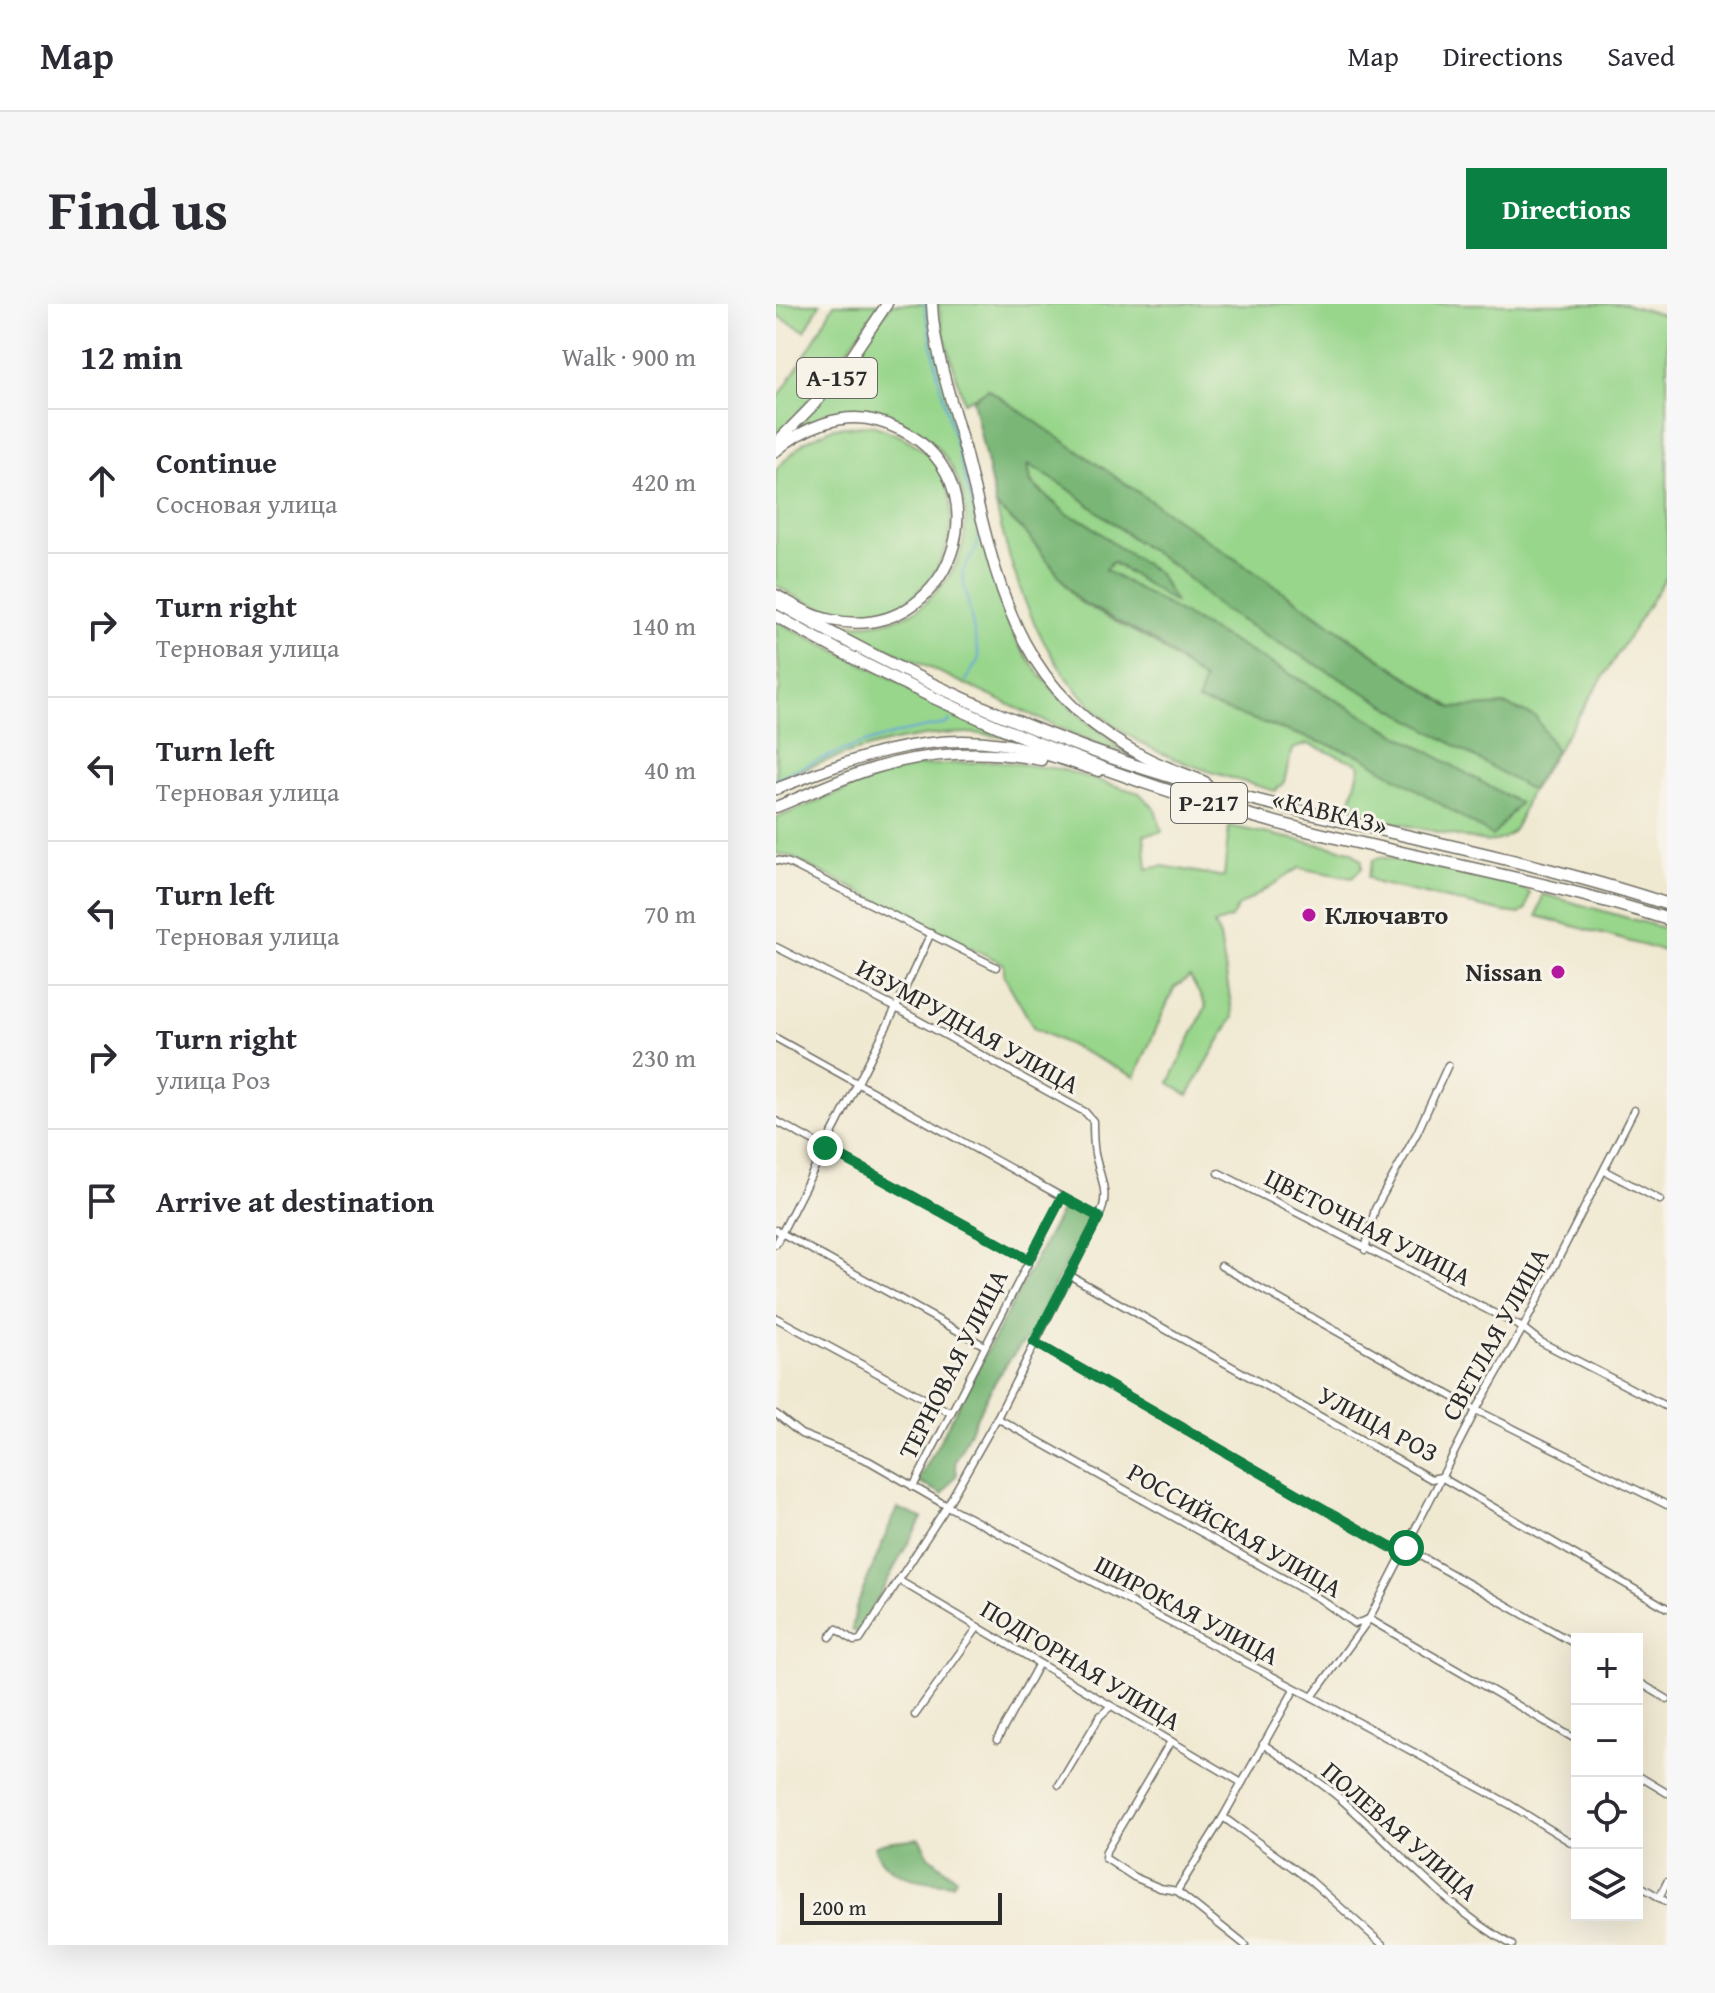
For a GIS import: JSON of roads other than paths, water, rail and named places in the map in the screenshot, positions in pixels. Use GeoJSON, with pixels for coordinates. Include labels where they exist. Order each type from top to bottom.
{"type":"FeatureCollection","features":[{"type":"Feature","properties":{"kind":"highway","name":"«КАВКАЗ»"},"geometry":{"type":"LineString","coordinates":[[776,602],[914,675],[1022,722],[1127,762],[1240,796],[1510,858],[1667,904]]}},
{"type":"Feature","properties":{"kind":"highway","name":"«КАВКАЗ»"},"geometry":{"type":"LineString","coordinates":[[776,616],[950,706],[1151,785],[1283,824],[1593,897],[1667,919]]}},
{"type":"Feature","properties":{"kind":"highway"},"geometry":{"type":"LineString","coordinates":[[1379,829],[1401,838],[1492,858],[1497,863],[1490,867],[1425,857]]}},
{"type":"Feature","properties":{"kind":"highway"},"geometry":{"type":"LineString","coordinates":[[1586,880],[1533,868],[1528,872],[1533,878],[1593,897]]}},
{"type":"Feature","properties":{"kind":"main road","name":"А-157"},"geometry":{"type":"LineString","coordinates":[[776,443],[842,371],[887,304]]}},
{"type":"Feature","properties":{"kind":"main road"},"geometry":{"type":"LineString","coordinates":[[932,304],[940,355],[994,566],[1005,603],[1030,654],[1069,703],[1117,741],[1165,768],[1240,796]]}},
{"type":"Feature","properties":{"kind":"main road"},"geometry":{"type":"LineString","coordinates":[[776,451],[798,435],[828,422],[869,419],[889,424],[909,434],[937,456],[953,491],[958,521],[953,552],[947,565],[920,599],[905,610],[876,620],[835,621],[813,615],[776,595]]}},
{"type":"Feature","properties":{"kind":"main road"},"geometry":{"type":"LineString","coordinates":[[776,789],[850,760],[885,750],[945,740],[1006,745],[1151,785]]}},
{"type":"Feature","properties":{"kind":"main road"},"geometry":{"type":"LineString","coordinates":[[776,807],[872,769],[934,757],[1006,755],[1038,759],[1151,785]]}},
{"type":"Feature","properties":{"kind":"street"},"geometry":{"type":"LineString","coordinates":[[776,860],[789,863],[996,967]]}},
{"type":"Feature","properties":{"kind":"street"},"geometry":{"type":"LineString","coordinates":[[776,1244],[779,1231],[825,1148],[931,933]]}},
{"type":"Feature","properties":{"kind":"street","name":"ИЗУМРУДНАЯ УЛИЦА"},"geometry":{"type":"LineString","coordinates":[[776,947],[896,1008],[1085,1112],[1093,1121],[1094,1151],[1106,1191],[1105,1206],[1099,1217]]}},
{"type":"Feature","properties":{"kind":"street"},"geometry":{"type":"LineString","coordinates":[[776,1038],[1099,1217],[997,1418],[900,1581],[860,1640],[854,1641],[837,1629],[830,1637]]}},
{"type":"Feature","properties":{"kind":"street"},"geometry":{"type":"LineString","coordinates":[[1365,1250],[1375,1209],[1417,1133],[1448,1065]]}},
{"type":"Feature","properties":{"kind":"street","name":"СВЕТЛАЯ УЛИЦА"},"geometry":{"type":"LineString","coordinates":[[1312,1697],[1369,1619],[1476,1410],[1523,1328],[1605,1171],[1634,1110]]}},
{"type":"Feature","properties":{"kind":"street"},"geometry":{"type":"LineString","coordinates":[[776,1121],[1029,1260]]}},
{"type":"Feature","properties":{"kind":"street"},"geometry":{"type":"LineString","coordinates":[[1605,1171],[1660,1200]]}},
{"type":"Feature","properties":{"kind":"street","name":"ЦВЕТОЧНАЯ УЛИЦА"},"geometry":{"type":"LineString","coordinates":[[1219,1173],[1523,1328],[1541,1342],[1667,1407]]}},
{"type":"Feature","properties":{"kind":"street","name":"ТЕРНОВАЯ УЛИЦА"},"geometry":{"type":"LineString","coordinates":[[913,1487],[1062,1197]]}},
{"type":"Feature","properties":{"kind":"street"},"geometry":{"type":"LineString","coordinates":[[779,1231],[985,1346]]}},
{"type":"Feature","properties":{"kind":"street"},"geometry":{"type":"LineString","coordinates":[[1221,1266],[1476,1410],[1667,1505]]}},
{"type":"Feature","properties":{"kind":"street","name":"УЛИЦА РОЗ"},"geometry":{"type":"LineString","coordinates":[[1069,1275],[1431,1479],[1441,1477],[1667,1608]]}},
{"type":"Feature","properties":{"kind":"street"},"geometry":{"type":"LineString","coordinates":[[776,1318],[951,1413]]}},
{"type":"Feature","properties":{"kind":"street"},"geometry":{"type":"LineString","coordinates":[[1034,1342],[1390,1547],[1406,1548],[1571,1642]]}},
{"type":"Feature","properties":{"kind":"street","name":"ШИРОКАЯ УЛИЦА"},"geometry":{"type":"LineString","coordinates":[[776,1414],[801,1434],[869,1461],[947,1506],[1509,1804],[1571,1842]]}},
{"type":"Feature","properties":{"kind":"street","name":"РОССИЙСКАЯ УЛИЦА"},"geometry":{"type":"LineString","coordinates":[[997,1418],[1320,1599],[1355,1624],[1369,1619],[1571,1737]]}},
{"type":"Feature","properties":{"kind":"street","name":"ПОДГОРНАЯ УЛИЦА"},"geometry":{"type":"LineString","coordinates":[[900,1581],[1242,1783]]}},
{"type":"Feature","properties":{"kind":"street"},"geometry":{"type":"LineString","coordinates":[[915,1715],[978,1627]]}},
{"type":"Feature","properties":{"kind":"street"},"geometry":{"type":"LineString","coordinates":[[997,1740],[1038,1665]]}},
{"type":"Feature","properties":{"kind":"street"},"geometry":{"type":"LineString","coordinates":[[1643,1685],[1667,1699]]}},
{"type":"Feature","properties":{"kind":"street"},"geometry":{"type":"LineString","coordinates":[[1177,1891],[1223,1817],[1294,1690]]}},
{"type":"Feature","properties":{"kind":"street"},"geometry":{"type":"LineString","coordinates":[[1059,1785],[1100,1716],[1111,1706]]}},
{"type":"Feature","properties":{"kind":"street"},"geometry":{"type":"LineString","coordinates":[[1171,1741],[1106,1851],[1105,1858],[1121,1871],[1160,1888],[1177,1891],[1245,1945]]}},
{"type":"Feature","properties":{"kind":"street","name":"ПОЛЕВАЯ УЛИЦА"},"geometry":{"type":"LineString","coordinates":[[1263,1744],[1341,1799],[1449,1903],[1480,1927],[1512,1945]]}},
{"type":"Feature","properties":{"kind":"street"},"geometry":{"type":"LineString","coordinates":[[1640,1777],[1667,1793]]}},
{"type":"Feature","properties":{"kind":"street"},"geometry":{"type":"LineString","coordinates":[[1223,1817],[1310,1880],[1383,1945]]}},
{"type":"Feature","properties":{"kind":"street"},"geometry":{"type":"LineString","coordinates":[[1659,1898],[1667,1882]]}},
{"type":"Feature","properties":{"kind":"street"},"geometry":{"type":"LineString","coordinates":[[1643,1888],[1667,1902]]}},
{"type":"Feature","properties":{"kind":"waterway"},"geometry":{"type":"LineString","coordinates":[[924,304],[939,381],[980,534],[977,547],[962,572],[979,658],[966,681]]}},
{"type":"Feature","properties":{"kind":"waterway"},"geometry":{"type":"LineString","coordinates":[[776,778],[859,745],[946,724],[950,720]]}},
{"type":"Feature","properties":{"kind":"place","name":"Ключавто"},"geometry":{"type":"Point","coordinates":[1309,915]}},
{"type":"Feature","properties":{"kind":"place","name":"Nissan"},"geometry":{"type":"Point","coordinates":[1558,972]}}]}
